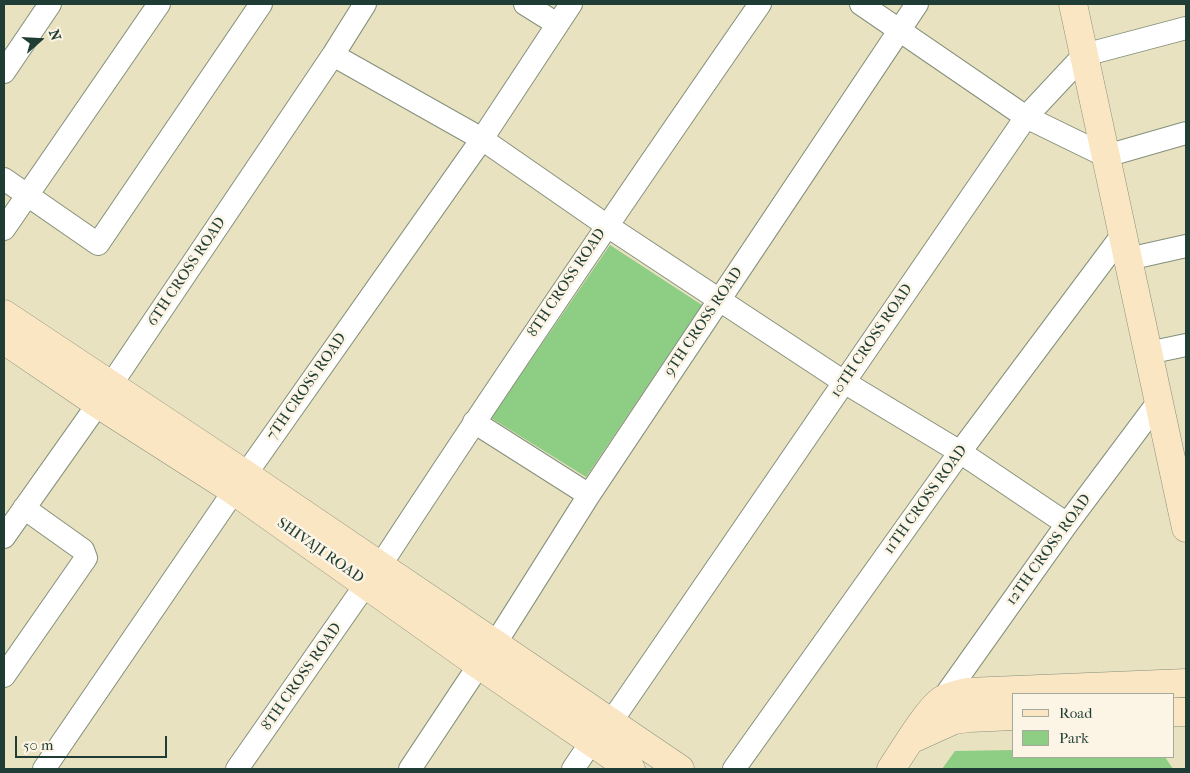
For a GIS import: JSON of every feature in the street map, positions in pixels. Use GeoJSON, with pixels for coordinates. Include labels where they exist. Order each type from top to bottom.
{"type":"FeatureCollection","features":[{"type":"Feature","properties":{"kind":"street"},"geometry":{"type":"LineString","coordinates":[[4,72],[50,4]]}},
{"type":"Feature","properties":{"kind":"street"},"geometry":{"type":"LineString","coordinates":[[4,228],[158,4]]}},
{"type":"Feature","properties":{"kind":"street"},"geometry":{"type":"LineString","coordinates":[[4,178],[98,244],[261,4]]}},
{"type":"Feature","properties":{"kind":"street","name":"6TH CROSS ROAD"},"geometry":{"type":"LineString","coordinates":[[4,537],[105,395],[366,4]]}},
{"type":"Feature","properties":{"kind":"street"},"geometry":{"type":"LineString","coordinates":[[525,4],[557,24]]}},
{"type":"Feature","properties":{"kind":"street","name":"7TH CROSS ROAD"},"geometry":{"type":"LineString","coordinates":[[44,769],[240,483],[482,139],[571,4]]}},
{"type":"Feature","properties":{"kind":"street","name":"8TH CROSS ROAD"},"geometry":{"type":"LineString","coordinates":[[237,769],[373,575],[606,225],[760,4]]}},
{"type":"Feature","properties":{"kind":"street"},"geometry":{"type":"LineString","coordinates":[[861,4],[1026,117],[1106,156],[1186,133]]}},
{"type":"Feature","properties":{"kind":"street","name":"9TH CROSS ROAD"},"geometry":{"type":"LineString","coordinates":[[410,769],[718,299],[917,4]]}},
{"type":"Feature","properties":{"kind":"street"},"geometry":{"type":"LineString","coordinates":[[1073,4],[1159,401],[1180,464],[1186,528]]}},
{"type":"Feature","properties":{"kind":"street"},"geometry":{"type":"LineString","coordinates":[[1084,54],[1186,28]]}},
{"type":"Feature","properties":{"kind":"street","name":"10TH CROSS ROAD"},"geometry":{"type":"LineString","coordinates":[[573,769],[602,732],[1026,117],[1084,54]]}},
{"type":"Feature","properties":{"kind":"street"},"geometry":{"type":"LineString","coordinates":[[333,55],[482,139],[606,225],[844,382],[960,452],[1067,524]]}},
{"type":"Feature","properties":{"kind":"street"},"geometry":{"type":"LineString","coordinates":[[1126,246],[1186,246]]}},
{"type":"Feature","properties":{"kind":"street","name":"11TH CROSS ROAD"},"geometry":{"type":"LineString","coordinates":[[734,769],[960,452],[1126,246]]}},
{"type":"Feature","properties":{"kind":"street"},"geometry":{"type":"LineString","coordinates":[[4,314],[105,395]]}},
{"type":"Feature","properties":{"kind":"street","name":"SHIVAJI ROAD"},"geometry":{"type":"LineString","coordinates":[[4,340],[105,395],[240,483],[602,732],[631,769]]}},
{"type":"Feature","properties":{"kind":"street"},"geometry":{"type":"LineString","coordinates":[[1148,353],[1186,345]]}},
{"type":"Feature","properties":{"kind":"street","name":"12TH CROSS ROAD"},"geometry":{"type":"LineString","coordinates":[[891,769],[932,708],[942,700],[1067,524],[1159,401]]}},
{"type":"Feature","properties":{"kind":"street"},"geometry":{"type":"LineString","coordinates":[[474,422],[589,495]]}},
{"type":"Feature","properties":{"kind":"street"},"geometry":{"type":"LineString","coordinates":[[4,676],[86,558],[83,550],[24,508]]}},
{"type":"Feature","properties":{"kind":"street"},"geometry":{"type":"LineString","coordinates":[[942,700],[968,692],[1186,682]]}},
{"type":"Feature","properties":{"kind":"street"},"geometry":{"type":"LineString","coordinates":[[912,739],[954,720],[1012,716]]}},
{"type":"Feature","properties":{"kind":"street"},"geometry":{"type":"LineString","coordinates":[[602,732],[680,769]]}},
{"type":"Feature","properties":{"kind":"green space"},"geometry":{"type":"Polygon","coordinates":[[[610,245],[702,305],[586,477],[491,418],[610,245]]]}},
{"type":"Feature","properties":{"kind":"green space"},"geometry":{"type":"Polygon","coordinates":[[[1012,750],[1012,758],[1166,758],[1173,769],[942,769],[955,751],[1012,750]]]}}]}
